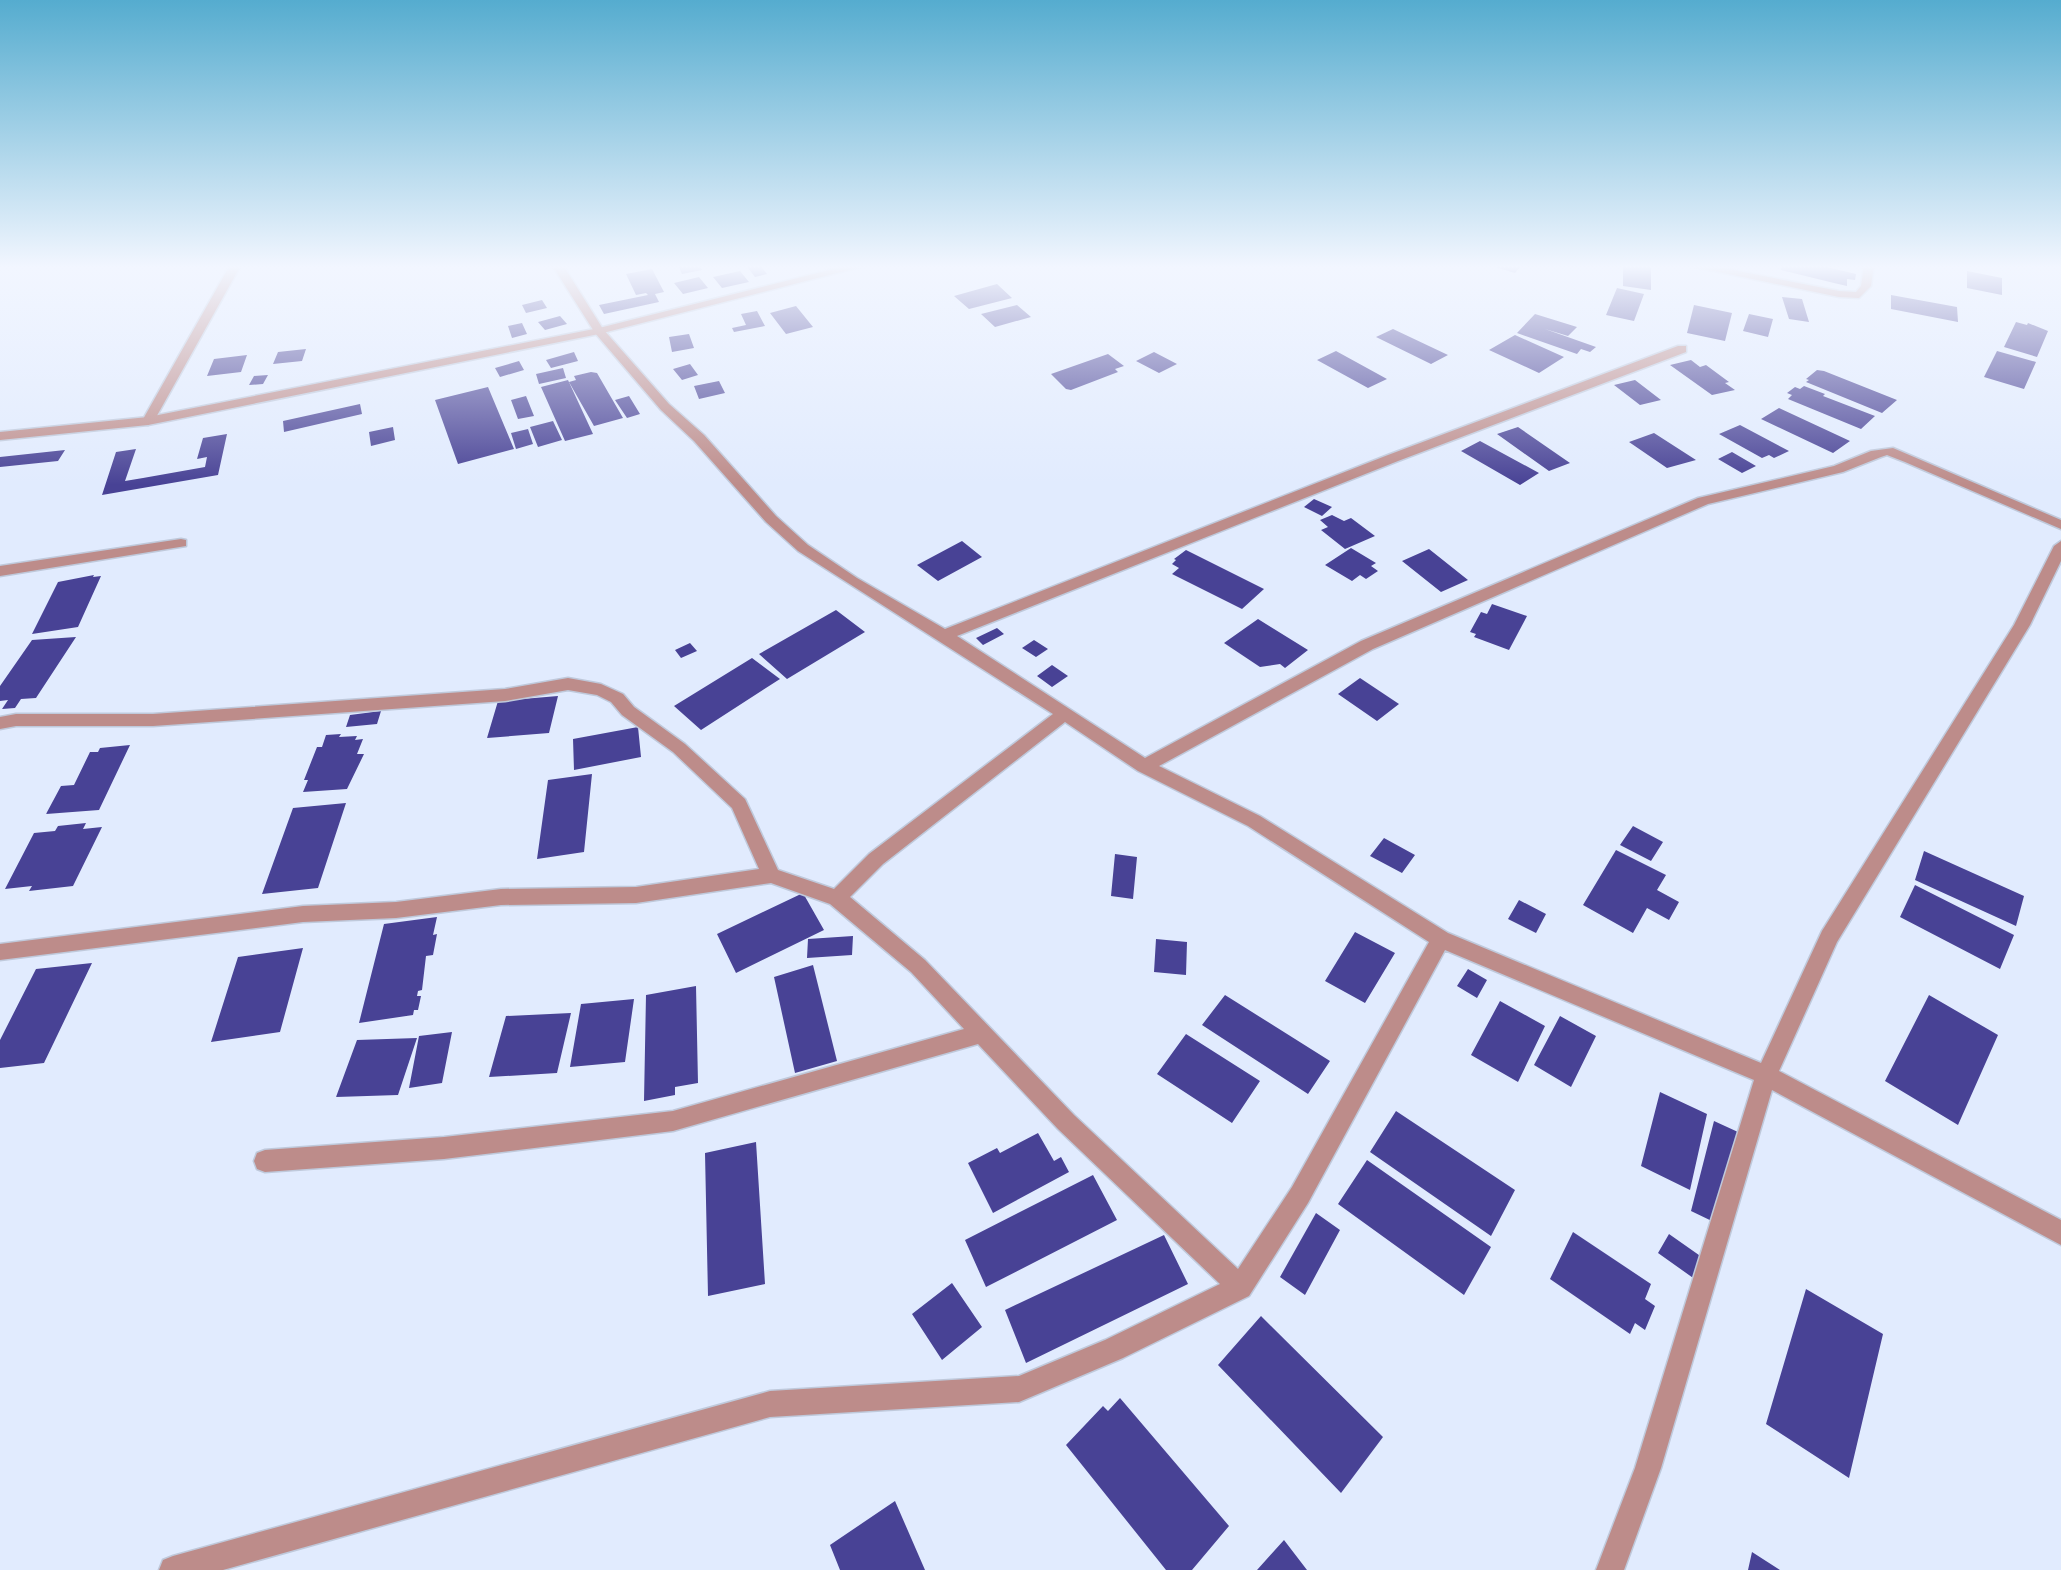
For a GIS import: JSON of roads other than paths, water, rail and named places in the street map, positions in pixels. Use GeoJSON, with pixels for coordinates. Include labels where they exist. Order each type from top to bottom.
{"type":"FeatureCollection","features":[{"type":"Feature","properties":{"kind":"street"},"geometry":{"type":"LineString","coordinates":[[148,421],[195,338]]}},
{"type":"Feature","properties":{"kind":"street"},"geometry":{"type":"LineString","coordinates":[[0,436],[148,421],[563,338]]}},
{"type":"Feature","properties":{"kind":"street"},"geometry":{"type":"LineString","coordinates":[[606,338],[665,407],[699,438],[771,519],[803,548],[852,581],[944,635],[1144,766],[1254,821],[1441,939],[1766,1075],[2061,1233]]}},
{"type":"Feature","properties":{"kind":"street"},"geometry":{"type":"LineString","coordinates":[[944,635],[1393,458],[1682,349]]}},
{"type":"Feature","properties":{"kind":"street"},"geometry":{"type":"LineString","coordinates":[[1144,766],[1367,645],[1652,521],[1703,500],[1838,468],[1875,453],[1888,451],[1910,459],[2061,525]]}},
{"type":"Feature","properties":{"kind":"street"},"geometry":{"type":"LineString","coordinates":[[0,571],[181,543]]}},
{"type":"Feature","properties":{"kind":"street"},"geometry":{"type":"LineString","coordinates":[[1610,1570],[1648,1468],[1766,1075],[1829,937],[2022,625],[2061,546]]}},
{"type":"Feature","properties":{"kind":"street"},"geometry":{"type":"LineString","coordinates":[[0,723],[16,720],[152,720],[505,695],[568,684],[601,690],[617,698],[628,711],[679,748],[739,804],[771,876]]}},
{"type":"Feature","properties":{"kind":"street"},"geometry":{"type":"LineString","coordinates":[[837,898],[876,859],[1063,715]]}},
{"type":"Feature","properties":{"kind":"street"},"geometry":{"type":"LineString","coordinates":[[0,952],[303,914],[396,910],[501,897],[636,895],[771,876],[837,898],[918,966],[981,1034],[1126,1180],[1240,1287]]}},
{"type":"Feature","properties":{"kind":"street"},"geometry":{"type":"LineString","coordinates":[[173,1570],[770,1404],[1019,1389],[1114,1349],[1240,1287],[1300,1195],[1441,939]]}},
{"type":"Feature","properties":{"kind":"street"},"geometry":{"type":"LineString","coordinates":[[265,1161],[444,1148],[673,1121],[981,1034]]}}]}
